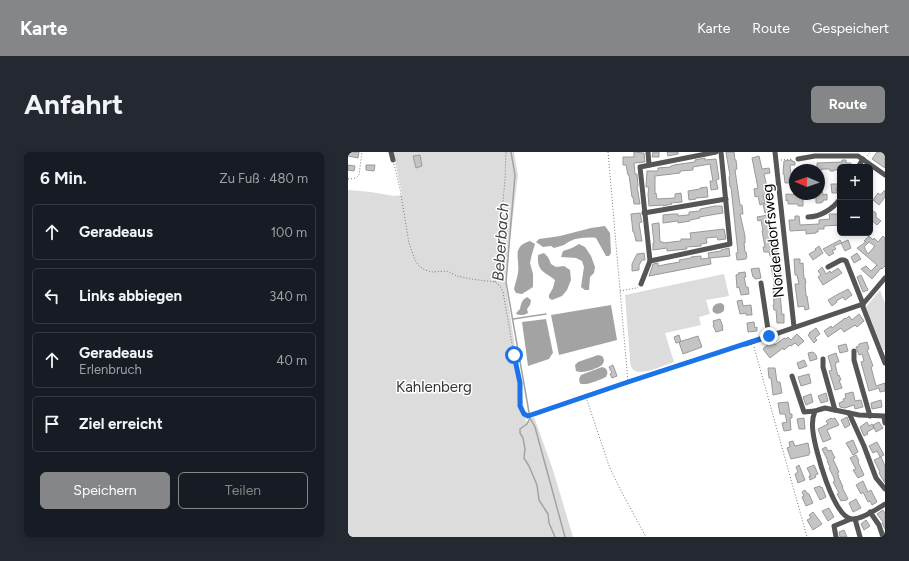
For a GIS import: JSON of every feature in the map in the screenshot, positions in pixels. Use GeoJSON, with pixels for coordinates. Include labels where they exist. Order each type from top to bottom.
{"type":"FeatureCollection","features":[{"type":"Feature","properties":{"kind":"street"},"geometry":{"type":"LineString","coordinates":[[391,152],[393,160]]}},
{"type":"Feature","properties":{"kind":"street"},"geometry":{"type":"LineString","coordinates":[[648,152],[649,165]]}},
{"type":"Feature","properties":{"kind":"street"},"geometry":{"type":"LineString","coordinates":[[641,284],[650,261],[640,167],[716,152]]}},
{"type":"Feature","properties":{"kind":"street"},"geometry":{"type":"LineString","coordinates":[[650,261],[730,244],[721,152]]}},
{"type":"Feature","properties":{"kind":"street","name":"Nordendorfsweg"},"geometry":{"type":"LineString","coordinates":[[775,152],[794,327]]}},
{"type":"Feature","properties":{"kind":"street"},"geometry":{"type":"LineString","coordinates":[[798,159],[815,156],[858,156],[885,175]]}},
{"type":"Feature","properties":{"kind":"street"},"geometry":{"type":"LineString","coordinates":[[860,164],[864,159]]}},
{"type":"Feature","properties":{"kind":"street"},"geometry":{"type":"LineString","coordinates":[[644,213],[726,199]]}},
{"type":"Feature","properties":{"kind":"street"},"geometry":{"type":"LineString","coordinates":[[808,217],[822,214],[829,210],[839,200]]}},
{"type":"Feature","properties":{"kind":"street"},"geometry":{"type":"LineString","coordinates":[[828,267],[841,260],[846,261],[885,363]]}},
{"type":"Feature","properties":{"kind":"street"},"geometry":{"type":"LineString","coordinates":[[746,344],[863,304],[885,278]]}},
{"type":"Feature","properties":{"kind":"street"},"geometry":{"type":"LineString","coordinates":[[761,284],[769,336]]}},
{"type":"Feature","properties":{"kind":"street"},"geometry":{"type":"LineString","coordinates":[[854,351],[854,360],[870,416]]}},
{"type":"Feature","properties":{"kind":"street"},"geometry":{"type":"LineString","coordinates":[[823,359],[823,367],[835,410]]}},
{"type":"Feature","properties":{"kind":"street"},"geometry":{"type":"LineString","coordinates":[[792,376],[804,412],[825,408],[870,416],[885,416],[885,423]]}},
{"type":"Feature","properties":{"kind":"street"},"geometry":{"type":"LineString","coordinates":[[815,411],[812,421],[812,432],[828,488],[845,516],[853,519],[860,537]]}},
{"type":"Feature","properties":{"kind":"street"},"geometry":{"type":"LineString","coordinates":[[849,413],[876,478],[885,489]]}},
{"type":"Feature","properties":{"kind":"street"},"geometry":{"type":"LineString","coordinates":[[836,537],[834,526],[870,512],[885,504]]}},
{"type":"Feature","properties":{"kind":"street"},"geometry":{"type":"LineString","coordinates":[[870,512],[879,525],[883,537]]}},
{"type":"Feature","properties":{"kind":"path"},"geometry":{"type":"LineString","coordinates":[[348,179],[356,178],[359,175],[362,152]]}},
{"type":"Feature","properties":{"kind":"path"},"geometry":{"type":"LineString","coordinates":[[495,282],[505,180],[506,152]]}},
{"type":"Feature","properties":{"kind":"path"},"geometry":{"type":"LineString","coordinates":[[608,152],[628,382]]}},
{"type":"Feature","properties":{"kind":"path"},"geometry":{"type":"LineString","coordinates":[[864,159],[870,152]]}},
{"type":"Feature","properties":{"kind":"path"},"geometry":{"type":"LineString","coordinates":[[776,160],[798,159]]}},
{"type":"Feature","properties":{"kind":"path"},"geometry":{"type":"LineString","coordinates":[[393,160],[400,189],[409,243],[415,260],[419,266],[432,272],[447,271],[457,276],[495,282],[500,286],[503,292],[520,383],[520,406],[524,414],[531,416],[628,382],[746,344]]}},
{"type":"Feature","properties":{"kind":"path"},"geometry":{"type":"LineString","coordinates":[[620,291],[636,288],[641,284]]}},
{"type":"Feature","properties":{"kind":"path"},"geometry":{"type":"LineString","coordinates":[[753,341],[807,537]]}},
{"type":"Feature","properties":{"kind":"path"},"geometry":{"type":"LineString","coordinates":[[586,397],[608,466],[646,537]]}},
{"type":"Feature","properties":{"kind":"green space","name":"Kahlenberg"},"geometry":{"type":"Polygon","coordinates":[[[393,152],[514,152],[518,175],[505,280],[526,422],[534,417],[553,470],[573,537],[348,537],[348,190],[394,196],[402,195],[393,152]]]}},
{"type":"Feature","properties":{"kind":"green space"},"geometry":{"type":"Polygon","coordinates":[[[724,274],[729,296],[706,300],[710,314],[699,317],[701,325],[665,333],[674,362],[648,371],[635,371],[630,363],[625,295],[724,274]]]}},
{"type":"Feature","properties":{"kind":"green space"},"geometry":{"type":"Polygon","coordinates":[[[880,290],[885,303],[885,350],[883,350],[866,307],[880,290]]]}},
{"type":"Feature","properties":{"kind":"shaded area"},"geometry":{"type":"Polygon","coordinates":[[[605,226],[610,233],[611,253],[609,256],[606,256],[596,238],[575,239],[554,248],[551,246],[543,247],[536,242],[539,239],[605,226]]]}},
{"type":"Feature","properties":{"kind":"shaded area"},"geometry":{"type":"Polygon","coordinates":[[[530,241],[535,244],[530,263],[533,274],[533,287],[522,294],[516,293],[514,289],[518,273],[518,250],[524,243],[530,241]]]}},
{"type":"Feature","properties":{"kind":"shaded area"},"geometry":{"type":"Polygon","coordinates":[[[579,244],[585,247],[591,256],[595,267],[594,273],[590,277],[589,290],[585,290],[581,287],[584,267],[582,261],[576,258],[561,257],[563,251],[579,244]]]}},
{"type":"Feature","properties":{"kind":"shaded area"},"geometry":{"type":"Polygon","coordinates":[[[544,253],[548,257],[551,264],[556,267],[564,266],[570,270],[571,280],[567,290],[562,296],[552,300],[549,298],[549,295],[555,280],[540,268],[538,261],[538,255],[544,253]]]}},
{"type":"Feature","properties":{"kind":"shaded area"},"geometry":{"type":"Polygon","coordinates":[[[527,297],[531,300],[527,309],[528,313],[522,315],[516,314],[520,309],[521,303],[527,297]]]}},
{"type":"Feature","properties":{"kind":"shaded area"},"geometry":{"type":"Polygon","coordinates":[[[721,303],[724,305],[723,311],[717,314],[713,312],[714,305],[721,303]]]}},
{"type":"Feature","properties":{"kind":"shaded area"},"geometry":{"type":"Polygon","coordinates":[[[611,305],[617,340],[559,355],[551,315],[611,305]]]}},
{"type":"Feature","properties":{"kind":"shaded area"},"geometry":{"type":"Polygon","coordinates":[[[546,319],[553,353],[549,359],[528,366],[522,322],[546,319]]]}},
{"type":"Feature","properties":{"kind":"shaded area"},"geometry":{"type":"Polygon","coordinates":[[[598,355],[602,356],[604,359],[602,365],[586,371],[576,371],[575,365],[578,362],[598,355]]]}},
{"type":"Feature","properties":{"kind":"shaded area"},"geometry":{"type":"Polygon","coordinates":[[[602,367],[607,371],[606,377],[588,384],[580,383],[579,379],[581,375],[602,367]]]}},
{"type":"Feature","properties":{"kind":"building"},"geometry":{"type":"Polygon","coordinates":[[[348,152],[359,152],[358,158],[348,156],[348,152]]]}},
{"type":"Feature","properties":{"kind":"building"},"geometry":{"type":"Polygon","coordinates":[[[634,152],[644,153],[645,162],[634,163],[635,174],[637,174],[640,204],[634,204],[629,175],[626,165],[623,165],[623,157],[634,157],[634,152]]]}},
{"type":"Feature","properties":{"kind":"building"},"geometry":{"type":"Polygon","coordinates":[[[653,152],[659,152],[659,157],[652,157],[653,152]]]}},
{"type":"Feature","properties":{"kind":"building"},"geometry":{"type":"Polygon","coordinates":[[[667,152],[678,152],[678,154],[668,156],[667,152]]]}},
{"type":"Feature","properties":{"kind":"building"},"geometry":{"type":"Polygon","coordinates":[[[726,152],[734,152],[736,160],[737,169],[735,170],[740,205],[742,205],[743,214],[740,214],[745,236],[744,243],[747,257],[746,259],[737,260],[736,253],[738,253],[726,152]]]}},
{"type":"Feature","properties":{"kind":"building"},"geometry":{"type":"Polygon","coordinates":[[[877,152],[885,152],[885,168],[872,159],[877,152]]]}},
{"type":"Feature","properties":{"kind":"building"},"geometry":{"type":"Polygon","coordinates":[[[420,155],[422,166],[416,168],[413,156],[420,155]]]}},
{"type":"Feature","properties":{"kind":"building"},"geometry":{"type":"Polygon","coordinates":[[[759,156],[762,169],[769,168],[770,173],[764,174],[767,194],[763,195],[765,203],[760,205],[758,196],[755,197],[754,189],[758,188],[752,158],[759,156]]]}},
{"type":"Feature","properties":{"kind":"building"},"geometry":{"type":"Polygon","coordinates":[[[705,158],[705,160],[716,159],[719,179],[716,180],[718,189],[711,190],[710,181],[713,181],[710,164],[693,167],[693,170],[680,171],[680,173],[655,176],[655,194],[656,193],[657,199],[675,198],[675,194],[681,193],[682,202],[671,203],[672,204],[663,206],[649,206],[649,187],[646,187],[647,171],[658,171],[658,168],[695,162],[695,160],[705,158]]]}},
{"type":"Feature","properties":{"kind":"building"},"geometry":{"type":"Polygon","coordinates":[[[792,160],[795,162],[795,164],[789,164],[789,183],[785,183],[783,174],[784,161],[792,160]]]}},
{"type":"Feature","properties":{"kind":"building"},"geometry":{"type":"Polygon","coordinates":[[[842,160],[846,160],[846,163],[851,164],[837,164],[837,170],[830,171],[830,169],[825,169],[825,164],[817,164],[817,163],[842,162],[842,160]]]}},
{"type":"Feature","properties":{"kind":"building"},"geometry":{"type":"Polygon","coordinates":[[[348,165],[355,166],[354,171],[348,170],[348,165]]]}},
{"type":"Feature","properties":{"kind":"building"},"geometry":{"type":"Polygon","coordinates":[[[366,165],[375,165],[374,171],[366,170],[366,165]]]}},
{"type":"Feature","properties":{"kind":"building"},"geometry":{"type":"Polygon","coordinates":[[[831,184],[837,184],[837,193],[832,193],[831,184]]]}},
{"type":"Feature","properties":{"kind":"building"},"geometry":{"type":"Polygon","coordinates":[[[707,187],[708,197],[689,200],[688,191],[707,187]]]}},
{"type":"Feature","properties":{"kind":"building"},"geometry":{"type":"Polygon","coordinates":[[[885,190],[885,197],[879,205],[873,200],[878,193],[880,195],[885,190]]]}},
{"type":"Feature","properties":{"kind":"building"},"geometry":{"type":"Polygon","coordinates":[[[786,194],[789,194],[789,200],[803,200],[803,206],[798,206],[798,204],[788,204],[788,200],[786,201],[786,194]]]}},
{"type":"Feature","properties":{"kind":"building"},"geometry":{"type":"Polygon","coordinates":[[[825,194],[827,194],[827,200],[825,200],[825,194]]]}},
{"type":"Feature","properties":{"kind":"building"},"geometry":{"type":"Polygon","coordinates":[[[816,200],[823,200],[821,203],[816,203],[816,200]]]}},
{"type":"Feature","properties":{"kind":"building"},"geometry":{"type":"Polygon","coordinates":[[[770,202],[772,211],[765,213],[763,204],[770,202]]]}},
{"type":"Feature","properties":{"kind":"building"},"geometry":{"type":"Polygon","coordinates":[[[722,206],[723,213],[699,217],[700,218],[678,223],[678,221],[663,223],[663,215],[689,215],[689,212],[700,211],[700,209],[722,206]]]}},
{"type":"Feature","properties":{"kind":"building"},"geometry":{"type":"Polygon","coordinates":[[[873,211],[876,213],[876,217],[881,221],[877,225],[873,222],[873,211]]]}},
{"type":"Feature","properties":{"kind":"building"},"geometry":{"type":"Polygon","coordinates":[[[640,213],[642,222],[639,223],[642,241],[636,241],[633,232],[631,214],[640,213]]]}},
{"type":"Feature","properties":{"kind":"building"},"geometry":{"type":"Polygon","coordinates":[[[829,214],[837,214],[837,225],[824,226],[824,229],[818,229],[818,232],[816,233],[806,234],[806,230],[790,231],[789,220],[795,220],[795,216],[799,216],[800,225],[819,224],[819,220],[830,219],[829,214]]]}},
{"type":"Feature","properties":{"kind":"building"},"geometry":{"type":"Polygon","coordinates":[[[768,215],[773,244],[775,243],[778,256],[774,257],[774,255],[770,256],[769,252],[764,252],[763,247],[765,247],[761,220],[758,221],[757,217],[768,215]]]}},
{"type":"Feature","properties":{"kind":"building"},"geometry":{"type":"Polygon","coordinates":[[[659,223],[660,242],[663,243],[681,241],[681,239],[691,239],[690,233],[724,229],[726,239],[718,240],[717,237],[706,238],[707,243],[701,244],[701,246],[686,247],[687,249],[667,251],[667,248],[653,250],[654,243],[652,224],[659,223]]]}},
{"type":"Feature","properties":{"kind":"building"},"geometry":{"type":"Polygon","coordinates":[[[869,236],[878,242],[883,236],[885,238],[885,266],[882,269],[881,268],[872,279],[861,269],[866,266],[871,271],[877,265],[857,248],[866,242],[864,241],[869,236]],[[869,242],[864,247],[868,254],[875,246],[869,242]]]}},
{"type":"Feature","properties":{"kind":"building"},"geometry":{"type":"Polygon","coordinates":[[[840,240],[842,243],[834,246],[836,249],[832,251],[834,253],[829,256],[823,249],[840,240]]]}},
{"type":"Feature","properties":{"kind":"building"},"geometry":{"type":"Polygon","coordinates":[[[848,240],[851,248],[845,251],[841,243],[848,240]]]}},
{"type":"Feature","properties":{"kind":"building"},"geometry":{"type":"Polygon","coordinates":[[[819,246],[823,253],[813,260],[809,254],[816,250],[815,249],[819,246]]]}},
{"type":"Feature","properties":{"kind":"building"},"geometry":{"type":"Polygon","coordinates":[[[729,248],[730,256],[710,258],[711,264],[649,276],[653,264],[658,263],[658,266],[680,262],[679,260],[691,257],[701,256],[701,259],[709,258],[708,253],[729,248]]]}},
{"type":"Feature","properties":{"kind":"building"},"geometry":{"type":"Polygon","coordinates":[[[644,253],[645,260],[642,260],[639,265],[639,270],[632,271],[632,264],[637,254],[644,253]]]}},
{"type":"Feature","properties":{"kind":"building"},"geometry":{"type":"Polygon","coordinates":[[[857,253],[861,259],[854,263],[851,257],[857,253]]]}},
{"type":"Feature","properties":{"kind":"building"},"geometry":{"type":"Polygon","coordinates":[[[794,259],[800,259],[800,264],[803,263],[806,296],[809,309],[805,310],[804,306],[798,307],[795,284],[799,284],[797,275],[795,275],[794,259]]]}},
{"type":"Feature","properties":{"kind":"building"},"geometry":{"type":"Polygon","coordinates":[[[771,266],[778,266],[778,271],[780,271],[780,293],[784,323],[777,323],[776,310],[774,310],[774,281],[771,266]]]}},
{"type":"Feature","properties":{"kind":"building"},"geometry":{"type":"Polygon","coordinates":[[[822,267],[826,274],[830,271],[831,273],[838,268],[842,273],[823,285],[818,277],[821,275],[818,271],[822,267]]]}},
{"type":"Feature","properties":{"kind":"building"},"geometry":{"type":"Polygon","coordinates":[[[759,268],[761,278],[755,279],[751,269],[759,268]]]}},
{"type":"Feature","properties":{"kind":"building"},"geometry":{"type":"Polygon","coordinates":[[[745,272],[746,277],[744,277],[749,294],[741,295],[739,287],[737,288],[736,275],[739,274],[738,273],[745,272]]]}},
{"type":"Feature","properties":{"kind":"building"},"geometry":{"type":"Polygon","coordinates":[[[861,275],[868,290],[863,292],[857,277],[861,275]]]}},
{"type":"Feature","properties":{"kind":"building"},"geometry":{"type":"Polygon","coordinates":[[[848,289],[852,295],[845,300],[843,297],[836,301],[837,302],[832,306],[828,300],[848,289]]]}},
{"type":"Feature","properties":{"kind":"building"},"geometry":{"type":"Polygon","coordinates":[[[742,300],[743,306],[751,305],[752,315],[746,315],[746,313],[740,314],[737,301],[742,300]]]}},
{"type":"Feature","properties":{"kind":"building"},"geometry":{"type":"Polygon","coordinates":[[[859,314],[864,321],[857,327],[855,325],[844,332],[841,328],[828,337],[824,331],[831,326],[832,328],[849,316],[852,320],[859,314]]]}},
{"type":"Feature","properties":{"kind":"building"},"geometry":{"type":"Polygon","coordinates":[[[720,319],[723,330],[716,332],[713,321],[720,319]]]}},
{"type":"Feature","properties":{"kind":"building"},"geometry":{"type":"Polygon","coordinates":[[[754,322],[755,328],[757,327],[757,331],[748,332],[747,323],[754,322]]]}},
{"type":"Feature","properties":{"kind":"building"},"geometry":{"type":"Polygon","coordinates":[[[816,328],[820,334],[815,338],[817,340],[814,343],[808,335],[816,328]]]}},
{"type":"Feature","properties":{"kind":"building"},"geometry":{"type":"Polygon","coordinates":[[[797,334],[804,341],[798,346],[795,343],[784,350],[783,348],[770,358],[763,349],[772,341],[775,345],[784,338],[786,339],[788,337],[791,340],[797,334]]]}},
{"type":"Feature","properties":{"kind":"building"},"geometry":{"type":"Polygon","coordinates":[[[679,335],[681,342],[676,343],[674,337],[679,335]]]}},
{"type":"Feature","properties":{"kind":"building"},"geometry":{"type":"Polygon","coordinates":[[[698,336],[702,347],[683,354],[679,342],[698,336]]]}},
{"type":"Feature","properties":{"kind":"building"},"geometry":{"type":"Polygon","coordinates":[[[867,342],[869,349],[867,350],[873,366],[871,367],[876,386],[885,383],[885,391],[880,392],[879,388],[869,391],[861,362],[864,361],[862,354],[859,355],[856,347],[859,346],[859,344],[867,342]]]}},
{"type":"Feature","properties":{"kind":"building"},"geometry":{"type":"Polygon","coordinates":[[[846,344],[848,351],[840,353],[838,346],[846,344]]]}},
{"type":"Feature","properties":{"kind":"building"},"geometry":{"type":"Polygon","coordinates":[[[813,352],[817,359],[810,361],[808,353],[813,352]]]}},
{"type":"Feature","properties":{"kind":"building"},"geometry":{"type":"Polygon","coordinates":[[[836,353],[839,362],[836,362],[835,364],[838,376],[839,375],[841,380],[839,380],[842,388],[835,390],[829,371],[832,370],[828,356],[836,353]]]}},
{"type":"Feature","properties":{"kind":"building"},"geometry":{"type":"Polygon","coordinates":[[[804,360],[807,366],[799,369],[797,363],[804,360]]]}},
{"type":"Feature","properties":{"kind":"building"},"geometry":{"type":"Polygon","coordinates":[[[613,365],[617,376],[612,378],[610,374],[612,373],[609,367],[613,365]]]}},
{"type":"Feature","properties":{"kind":"building"},"geometry":{"type":"Polygon","coordinates":[[[768,368],[775,368],[777,382],[780,382],[782,393],[773,395],[768,368]]]}},
{"type":"Feature","properties":{"kind":"building"},"geometry":{"type":"Polygon","coordinates":[[[809,374],[811,383],[801,386],[798,377],[809,374]]]}},
{"type":"Feature","properties":{"kind":"building"},"geometry":{"type":"Polygon","coordinates":[[[853,392],[855,401],[861,400],[863,407],[855,409],[854,405],[845,408],[840,407],[839,403],[844,401],[843,399],[846,398],[845,394],[853,392]]]}},
{"type":"Feature","properties":{"kind":"building"},"geometry":{"type":"Polygon","coordinates":[[[826,393],[828,401],[821,403],[818,396],[826,393]]]}},
{"type":"Feature","properties":{"kind":"building"},"geometry":{"type":"Polygon","coordinates":[[[811,394],[813,402],[806,405],[803,397],[811,394]]]}},
{"type":"Feature","properties":{"kind":"building"},"geometry":{"type":"Polygon","coordinates":[[[881,400],[882,407],[872,409],[871,403],[881,400]]]}},
{"type":"Feature","properties":{"kind":"building"},"geometry":{"type":"Polygon","coordinates":[[[788,402],[790,414],[792,414],[792,418],[790,418],[791,430],[784,431],[782,423],[787,422],[785,414],[780,414],[778,403],[788,402]]]}},
{"type":"Feature","properties":{"kind":"building"},"geometry":{"type":"Polygon","coordinates":[[[847,417],[850,425],[845,428],[841,420],[847,417]]]}},
{"type":"Feature","properties":{"kind":"building"},"geometry":{"type":"Polygon","coordinates":[[[804,418],[805,429],[799,429],[797,419],[804,418]]]}},
{"type":"Feature","properties":{"kind":"building"},"geometry":{"type":"Polygon","coordinates":[[[831,418],[835,418],[839,425],[827,430],[831,439],[823,442],[818,429],[828,424],[826,421],[831,418]]]}},
{"type":"Feature","properties":{"kind":"building"},"geometry":{"type":"Polygon","coordinates":[[[867,422],[869,426],[872,424],[874,428],[867,432],[868,434],[864,436],[860,427],[867,422]]]}},
{"type":"Feature","properties":{"kind":"building"},"geometry":{"type":"Polygon","coordinates":[[[879,422],[883,428],[876,432],[873,425],[879,422]]]}},
{"type":"Feature","properties":{"kind":"building"},"geometry":{"type":"Polygon","coordinates":[[[853,440],[858,452],[853,455],[846,443],[853,440]]]}},
{"type":"Feature","properties":{"kind":"building"},"geometry":{"type":"Polygon","coordinates":[[[793,441],[795,446],[808,443],[809,455],[791,459],[787,448],[790,447],[789,442],[793,441]]]}},
{"type":"Feature","properties":{"kind":"building"},"geometry":{"type":"Polygon","coordinates":[[[877,442],[884,455],[880,457],[877,451],[873,453],[869,446],[877,442]]]}},
{"type":"Feature","properties":{"kind":"building"},"geometry":{"type":"Polygon","coordinates":[[[826,447],[828,451],[831,450],[835,458],[833,459],[839,472],[837,473],[848,499],[845,501],[841,501],[837,494],[839,493],[833,482],[835,481],[834,478],[822,449],[826,447]]]}},
{"type":"Feature","properties":{"kind":"building"},"geometry":{"type":"Polygon","coordinates":[[[856,455],[864,475],[858,478],[853,470],[856,469],[850,458],[856,455]]]}},
{"type":"Feature","properties":{"kind":"building"},"geometry":{"type":"Polygon","coordinates":[[[881,457],[885,466],[885,483],[874,460],[881,457]]]}},
{"type":"Feature","properties":{"kind":"building"},"geometry":{"type":"Polygon","coordinates":[[[799,465],[805,480],[798,483],[795,474],[798,472],[796,467],[799,465]]]}},
{"type":"Feature","properties":{"kind":"building"},"geometry":{"type":"Polygon","coordinates":[[[814,465],[818,474],[810,480],[809,476],[811,476],[807,468],[814,465]]]}},
{"type":"Feature","properties":{"kind":"building"},"geometry":{"type":"Polygon","coordinates":[[[863,481],[868,492],[871,490],[877,502],[872,505],[870,501],[868,502],[863,492],[861,494],[856,485],[863,481]]]}},
{"type":"Feature","properties":{"kind":"building"},"geometry":{"type":"Polygon","coordinates":[[[820,486],[821,488],[822,487],[826,497],[820,500],[814,488],[820,486]]]}},
{"type":"Feature","properties":{"kind":"building"},"geometry":{"type":"Polygon","coordinates":[[[805,490],[809,494],[813,503],[806,506],[802,497],[804,496],[802,492],[805,490]]]}},
{"type":"Feature","properties":{"kind":"building"},"geometry":{"type":"Polygon","coordinates":[[[856,499],[861,508],[853,512],[849,503],[856,499]]]}},
{"type":"Feature","properties":{"kind":"building"},"geometry":{"type":"Polygon","coordinates":[[[829,508],[834,517],[828,521],[822,511],[829,508]]]}},
{"type":"Feature","properties":{"kind":"building"},"geometry":{"type":"Polygon","coordinates":[[[883,510],[885,513],[885,529],[882,523],[883,522],[877,514],[883,510]]]}},
{"type":"Feature","properties":{"kind":"building"},"geometry":{"type":"Polygon","coordinates":[[[813,512],[822,524],[813,530],[807,520],[811,518],[809,515],[813,512]]]}},
{"type":"Feature","properties":{"kind":"building"},"geometry":{"type":"Polygon","coordinates":[[[866,520],[870,526],[864,530],[861,524],[866,520]]]}},
{"type":"Feature","properties":{"kind":"building"},"geometry":{"type":"Polygon","coordinates":[[[844,530],[847,537],[840,537],[839,532],[844,530]]]}},
{"type":"Feature","properties":{"kind":"waterway","name":"Beberbach"},"geometry":{"type":"LineString","coordinates":[[511,152],[515,175],[506,282],[530,418],[527,424],[520,429],[520,433],[523,438],[525,449],[524,458],[537,485],[539,500],[548,514],[549,523],[555,537]]}},
{"type":"Feature","properties":{"kind":"waterway"},"geometry":{"type":"LineString","coordinates":[[513,319],[546,314]]}},
{"type":"Feature","properties":{"kind":"waterway"},"geometry":{"type":"LineString","coordinates":[[530,418],[535,427],[565,537]]}},
{"type":"Feature","properties":{"kind":"route"},"geometry":{"type":"LineString","coordinates":[[514,355],[520,383],[520,406],[522,412],[528,416],[769,336]]}}]}
